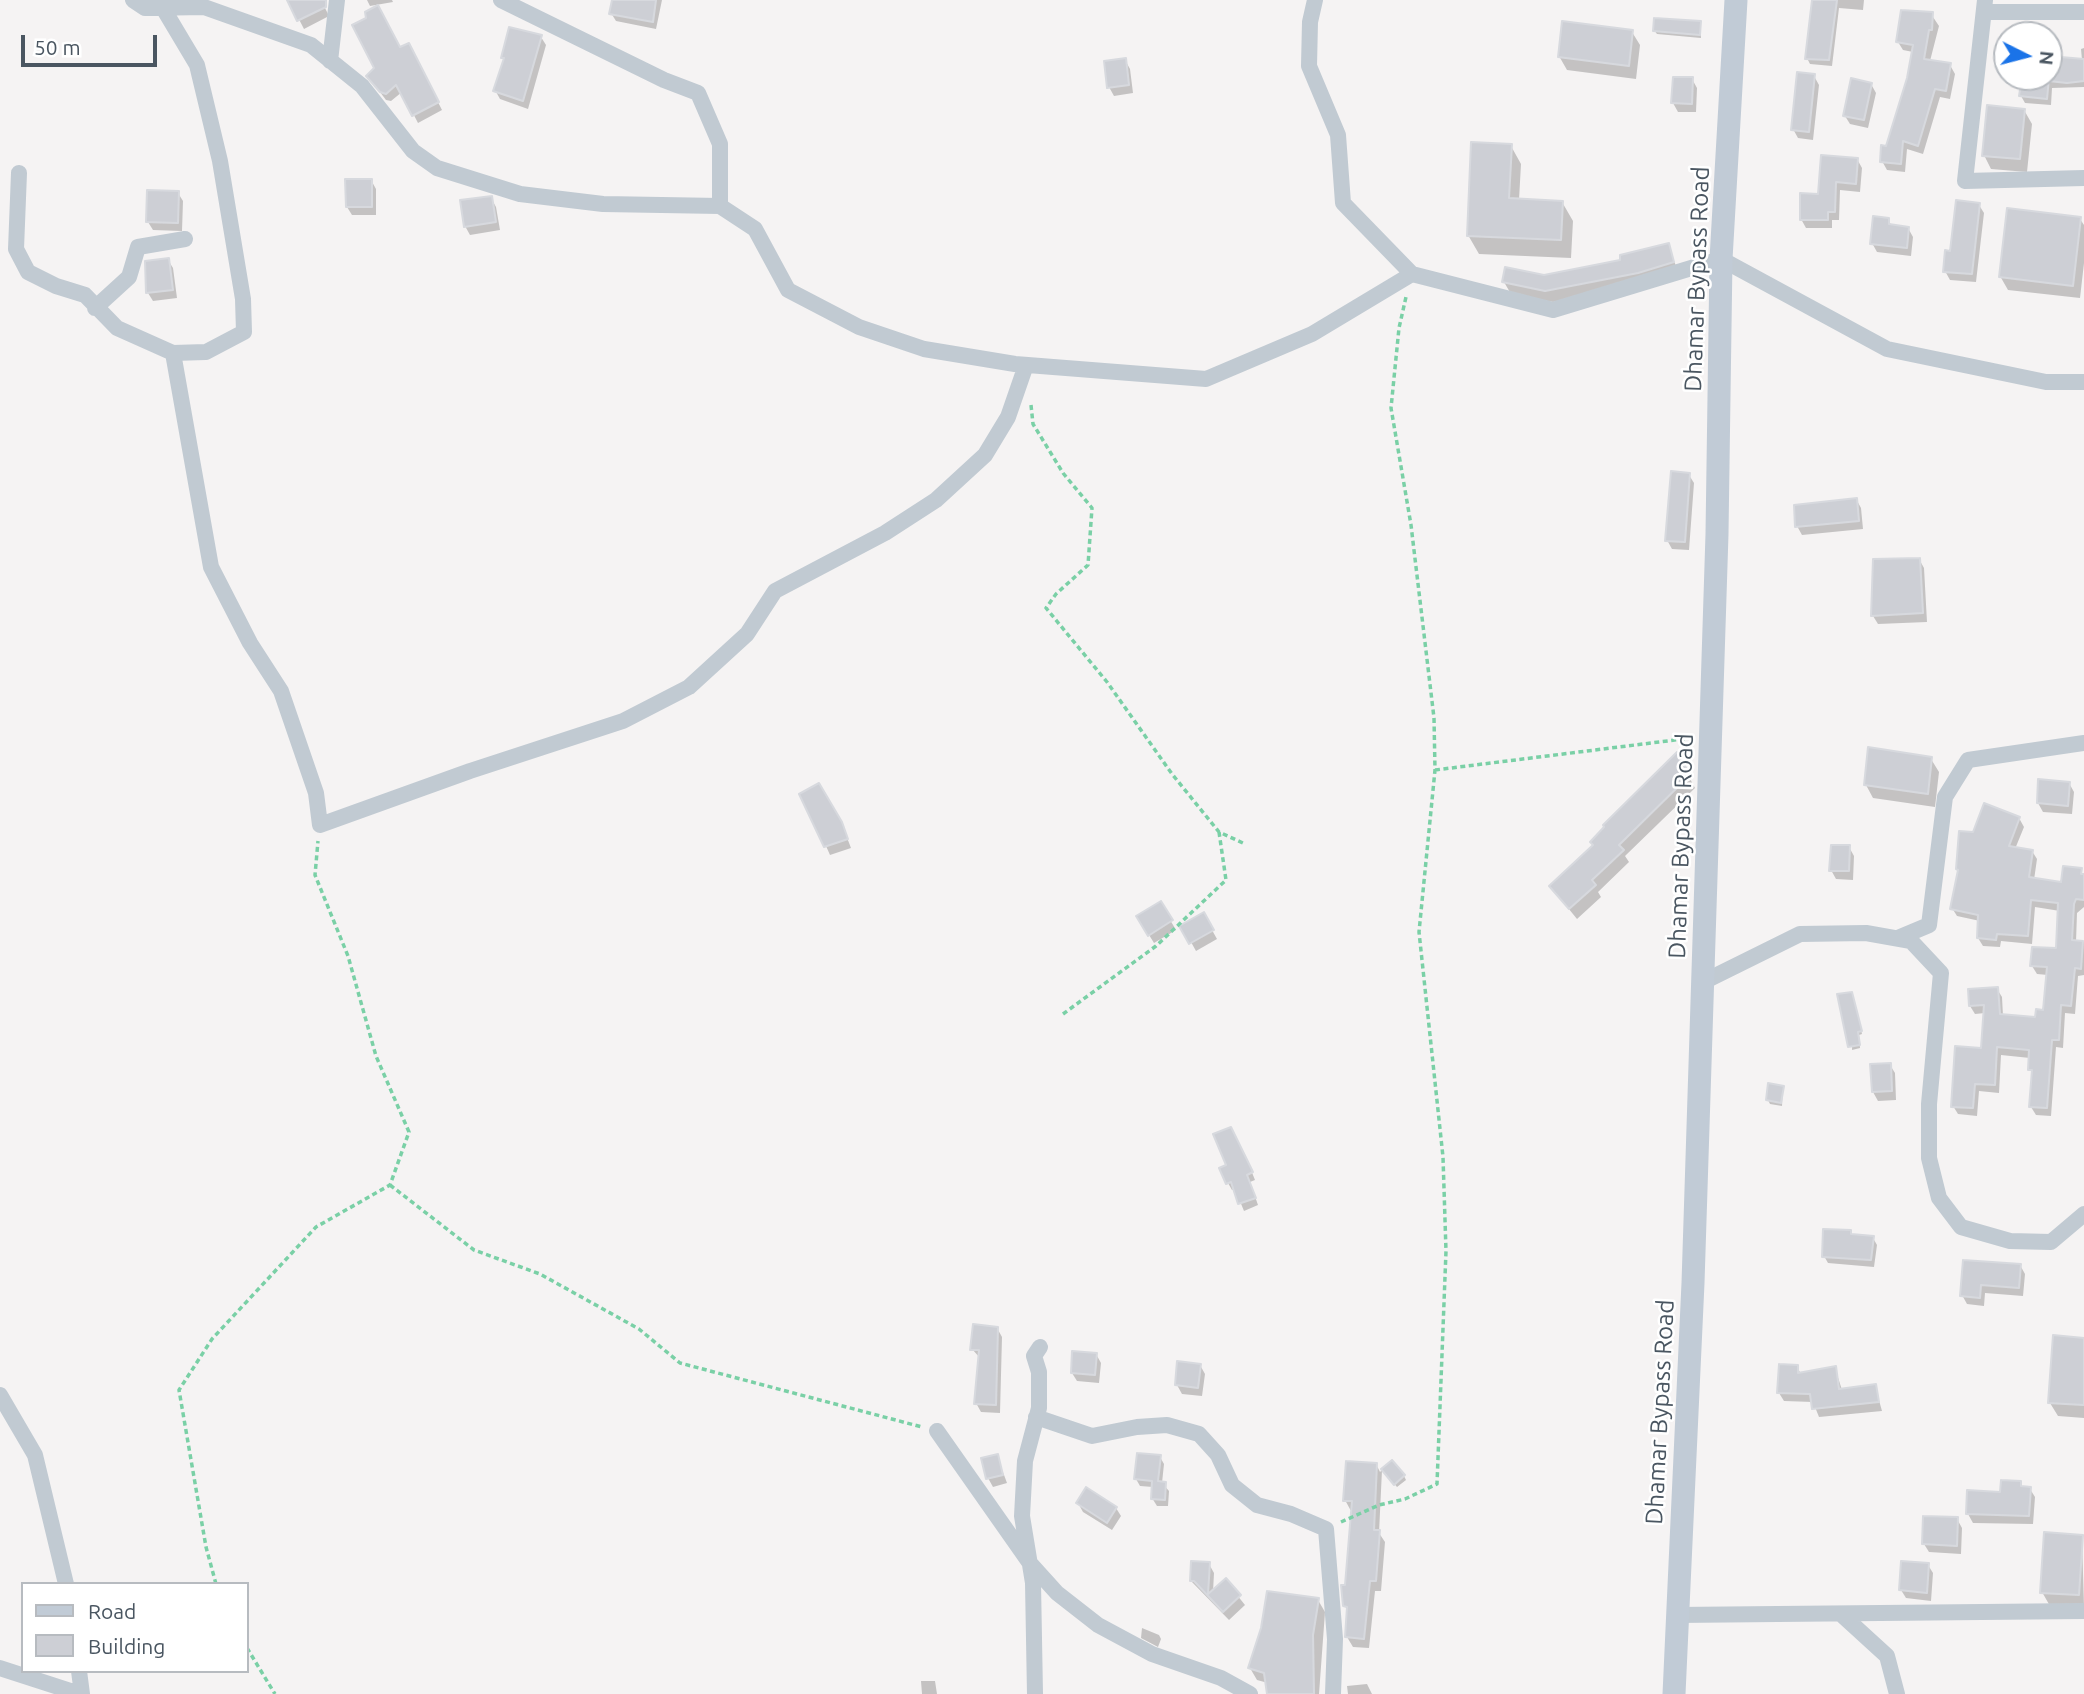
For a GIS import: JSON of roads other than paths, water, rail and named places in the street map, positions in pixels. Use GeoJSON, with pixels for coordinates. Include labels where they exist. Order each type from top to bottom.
{"type":"FeatureCollection","features":[{"type":"Feature","properties":{"kind":"main road","name":"Dhamar Bypass Road"},"geometry":{"type":"LineString","coordinates":[[1674,1694],[1693,1283],[1703,982],[1721,259],[1736,0]]}},
{"type":"Feature","properties":{"kind":"street"},"geometry":{"type":"LineString","coordinates":[[132,0],[145,8],[204,7],[253,22],[311,45],[362,86],[413,151],[438,168],[520,194],[603,204],[720,206],[755,229],[788,290],[859,327],[924,349],[1026,365],[1206,379],[1312,334],[1412,274]]}},
{"type":"Feature","properties":{"kind":"street"},"geometry":{"type":"LineString","coordinates":[[330,61],[337,0]]}},
{"type":"Feature","properties":{"kind":"street"},"geometry":{"type":"LineString","coordinates":[[501,0],[629,64],[698,93],[720,144],[720,206]]}},
{"type":"Feature","properties":{"kind":"street"},"geometry":{"type":"LineString","coordinates":[[1315,0],[1310,22],[1309,66],[1338,135],[1343,203],[1412,274],[1553,310],[1721,259],[1887,349],[2046,382],[2084,382]]}},
{"type":"Feature","properties":{"kind":"street"},"geometry":{"type":"LineString","coordinates":[[2084,12],[1985,6],[1965,181],[2084,178]]}},
{"type":"Feature","properties":{"kind":"street"},"geometry":{"type":"LineString","coordinates":[[19,173],[8,250],[28,272],[56,286],[85,295],[117,328],[173,354],[206,352],[244,332],[243,299],[220,162],[197,65],[163,8]]}},
{"type":"Feature","properties":{"kind":"street"},"geometry":{"type":"LineString","coordinates":[[95,308],[129,277],[138,247],[185,239]]}},
{"type":"Feature","properties":{"kind":"street"},"geometry":{"type":"LineString","coordinates":[[173,354],[211,567],[250,643],[281,691],[316,793],[320,825],[470,771],[623,721],[689,687],[747,634],[775,591],[885,533],[936,500],[985,455],[1008,417],[1026,365]]}},
{"type":"Feature","properties":{"kind":"street"},"geometry":{"type":"LineString","coordinates":[[1898,938],[1929,925],[1945,797],[1968,760],[2084,743]]}},
{"type":"Feature","properties":{"kind":"street"},"geometry":{"type":"LineString","coordinates":[[1703,982],[1800,934],[1866,933],[1911,941],[1941,973],[1929,1104],[1929,1158],[1939,1198],[1961,1227],[2010,1241],[2051,1242],[2084,1214]]}},
{"type":"Feature","properties":{"kind":"street"},"geometry":{"type":"LineString","coordinates":[[1035,1694],[1033,1583],[1022,1516],[1025,1461],[1036,1417],[1039,1372],[1034,1356],[1040,1347]]}},
{"type":"Feature","properties":{"kind":"street"},"geometry":{"type":"LineString","coordinates":[[0,1395],[35,1455],[66,1582]]}},
{"type":"Feature","properties":{"kind":"street"},"geometry":{"type":"LineString","coordinates":[[1036,1417],[1092,1436],[1137,1427],[1167,1425],[1199,1434],[1218,1455],[1232,1485],[1257,1505],[1291,1514],[1326,1529],[1335,1639],[1333,1694]]}},
{"type":"Feature","properties":{"kind":"street"},"geometry":{"type":"LineString","coordinates":[[937,1431],[1029,1562],[1057,1593],[1098,1625],[1152,1654],[1221,1678],[1250,1694]]}},
{"type":"Feature","properties":{"kind":"street"},"geometry":{"type":"LineString","coordinates":[[1676,1615],[2084,1611]]}},
{"type":"Feature","properties":{"kind":"street"},"geometry":{"type":"LineString","coordinates":[[1841,1614],[1887,1656],[1897,1694]]}},
{"type":"Feature","properties":{"kind":"street"},"geometry":{"type":"LineString","coordinates":[[0,1668],[81,1694],[79,1673]]}}]}
